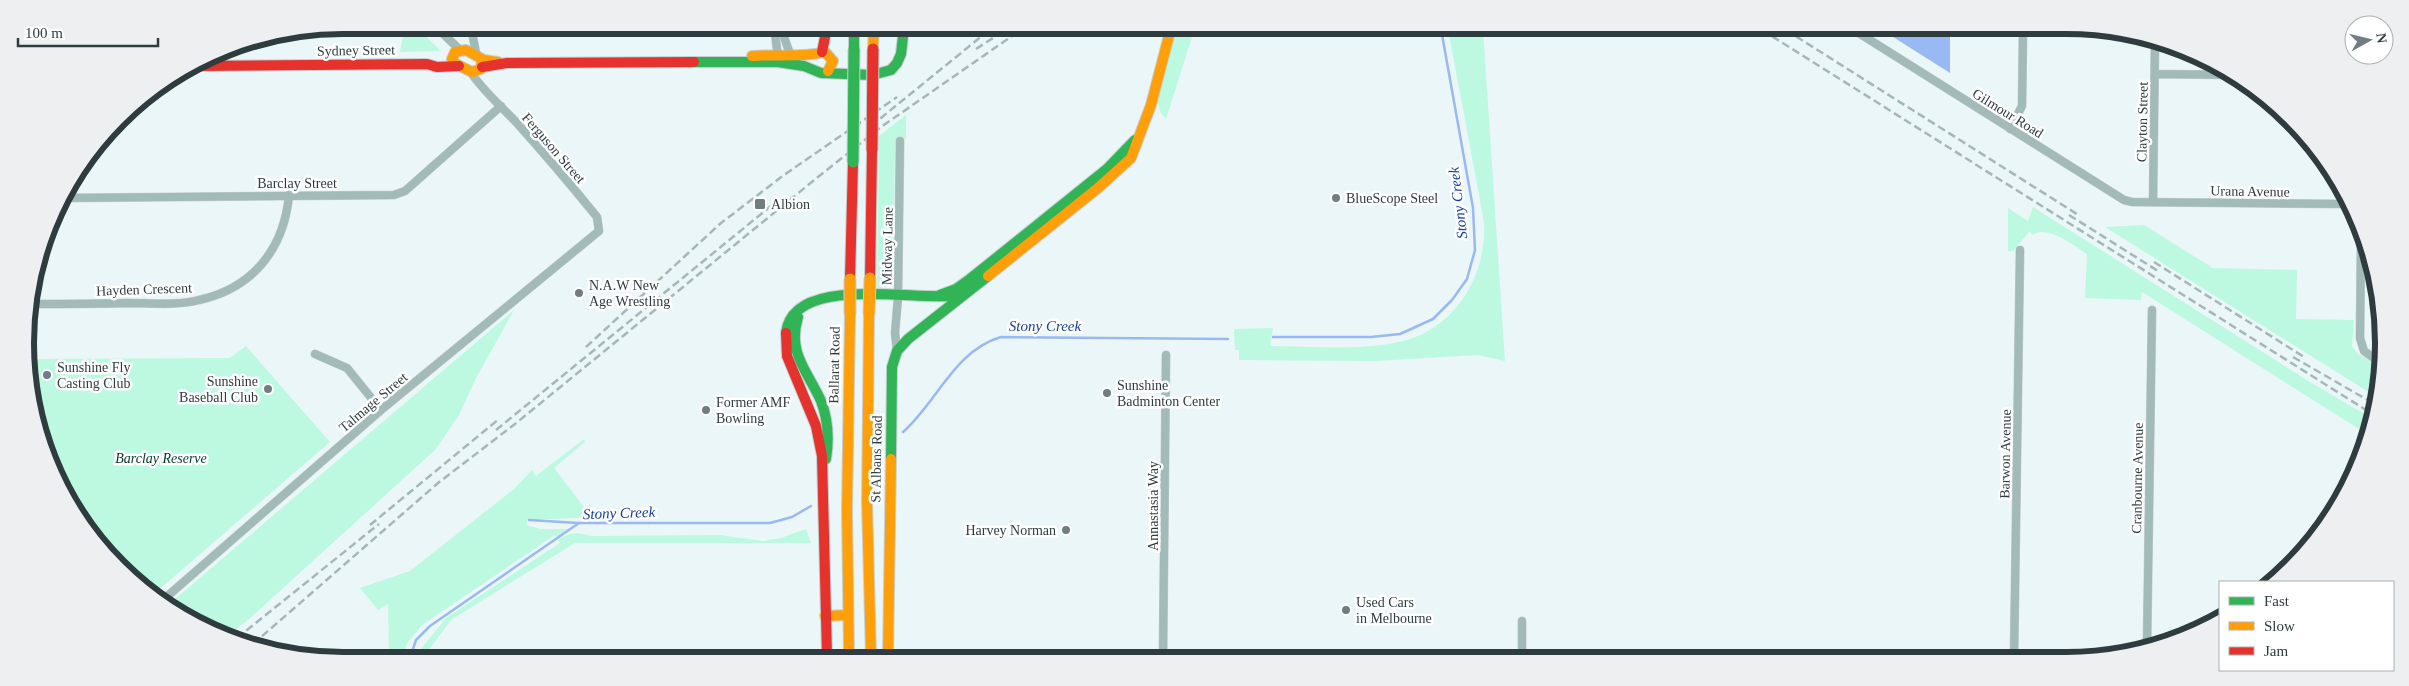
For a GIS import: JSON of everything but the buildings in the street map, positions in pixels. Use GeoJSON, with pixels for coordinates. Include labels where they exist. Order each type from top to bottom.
{"type":"FeatureCollection","features":[{"type":"Feature","properties":{"kind":"main road"},"geometry":{"type":"LineString","coordinates":[[825,34],[819,53],[812,63],[814,68],[820,72],[828,71],[869,77],[888,71],[898,62],[902,55],[904,34]]}},
{"type":"Feature","properties":{"kind":"main road","name":"Ballarat Road"},"geometry":{"type":"LineString","coordinates":[[848,652],[850,279],[854,34]]}},
{"type":"Feature","properties":{"kind":"main road"},"geometry":{"type":"LineString","coordinates":[[872,652],[867,502],[874,34]]}},
{"type":"Feature","properties":{"kind":"main road"},"geometry":{"type":"LineString","coordinates":[[897,351],[908,339],[964,294],[1017,247],[1134,152],[1142,132],[1169,34]]}},
{"type":"Feature","properties":{"kind":"main road","name":"Sydney Street"},"geometry":{"type":"LineString","coordinates":[[206,66],[427,64],[468,60],[507,63],[724,61],[778,58],[790,54],[819,53]]}},
{"type":"Feature","properties":{"kind":"main road"},"geometry":{"type":"LineString","coordinates":[[819,53],[830,56],[833,61],[828,71]]}},
{"type":"Feature","properties":{"kind":"main road","name":"Sydney Street"},"geometry":{"type":"LineString","coordinates":[[778,58],[814,68]]}},
{"type":"Feature","properties":{"kind":"main road"},"geometry":{"type":"LineString","coordinates":[[929,297],[950,292],[1017,247]]}},
{"type":"Feature","properties":{"kind":"main road"},"geometry":{"type":"LineString","coordinates":[[823,652],[825,468],[819,423],[785,348],[789,322],[806,306],[825,298],[946,298],[964,294]]}},
{"type":"Feature","properties":{"kind":"main road","name":"St Albans Road"},"geometry":{"type":"LineString","coordinates":[[888,652],[892,367],[897,351]]}},
{"type":"Feature","properties":{"kind":"main road"},"geometry":{"type":"LineString","coordinates":[[825,616],[848,616]]}},
{"type":"Feature","properties":{"kind":"main road"},"geometry":{"type":"LineString","coordinates":[[825,616],[827,652]]}},
{"type":"Feature","properties":{"kind":"street"},"geometry":{"type":"LineString","coordinates":[[442,34],[468,60]]}},
{"type":"Feature","properties":{"kind":"street"},"geometry":{"type":"LineString","coordinates":[[468,60],[470,34]]}},
{"type":"Feature","properties":{"kind":"street"},"geometry":{"type":"LineString","coordinates":[[468,60],[470,34]]}},
{"type":"Feature","properties":{"kind":"street"},"geometry":{"type":"LineString","coordinates":[[776,34],[778,58]]}},
{"type":"Feature","properties":{"kind":"street"},"geometry":{"type":"LineString","coordinates":[[783,34],[790,54]]}},
{"type":"Feature","properties":{"kind":"street","name":"Gilmour Road"},"geometry":{"type":"LineString","coordinates":[[1860,34],[2124,200],[2153,202]]}},
{"type":"Feature","properties":{"kind":"street"},"geometry":{"type":"LineString","coordinates":[[2010,129],[2022,106],[2023,34]]}},
{"type":"Feature","properties":{"kind":"street","name":"Clayton Street"},"geometry":{"type":"LineString","coordinates":[[2153,202],[2155,47]]}},
{"type":"Feature","properties":{"kind":"street","name":"Ferguson Street"},"geometry":{"type":"LineString","coordinates":[[468,60],[485,88],[597,217],[600,227]]}},
{"type":"Feature","properties":{"kind":"street"},"geometry":{"type":"LineString","coordinates":[[2155,74],[2221,75]]}},
{"type":"Feature","properties":{"kind":"street","name":"Barclay Street"},"geometry":{"type":"LineString","coordinates":[[70,198],[394,195],[405,190],[501,106]]}},
{"type":"Feature","properties":{"kind":"street","name":"Midway Lane"},"geometry":{"type":"LineString","coordinates":[[897,351],[895,333],[898,297],[900,141]]}},
{"type":"Feature","properties":{"kind":"street","name":"Hayden Crescent"},"geometry":{"type":"LineString","coordinates":[[36,304],[170,303],[198,300],[230,290],[260,268],[277,242],[287,218],[289,195]]}},
{"type":"Feature","properties":{"kind":"street","name":"Urana Avenue"},"geometry":{"type":"LineString","coordinates":[[2153,202],[2342,204]]}},
{"type":"Feature","properties":{"kind":"street","name":"Talmage Street"},"geometry":{"type":"LineString","coordinates":[[167,597],[381,410],[593,238],[600,227]]}},
{"type":"Feature","properties":{"kind":"street","name":"Barwon Avenue"},"geometry":{"type":"LineString","coordinates":[[2014,652],[2020,250]]}},
{"type":"Feature","properties":{"kind":"street"},"geometry":{"type":"LineString","coordinates":[[2362,253],[2361,348],[2375,359]]}},
{"type":"Feature","properties":{"kind":"street","name":"Cranbourne Avenue"},"geometry":{"type":"LineString","coordinates":[[2147,642],[2152,310]]}},
{"type":"Feature","properties":{"kind":"street"},"geometry":{"type":"LineString","coordinates":[[315,354],[347,368],[381,410]]}},
{"type":"Feature","properties":{"kind":"street","name":"Annastasia Way"},"geometry":{"type":"LineString","coordinates":[[1163,652],[1166,354]]}},
{"type":"Feature","properties":{"kind":"street"},"geometry":{"type":"LineString","coordinates":[[1522,621],[1522,652]]}},
{"type":"Feature","properties":{"kind":"green space"},"geometry":{"type":"Polygon","coordinates":[[[403,34],[423,34],[441,51],[400,52],[403,34]]]}},
{"type":"Feature","properties":{"kind":"green space"},"geometry":{"type":"Polygon","coordinates":[[[1175,34],[1193,34],[1166,119],[1161,113],[1157,100],[1175,34]]]}},
{"type":"Feature","properties":{"kind":"green space"},"geometry":{"type":"Polygon","coordinates":[[[1449,34],[1483,34],[1505,361],[1478,355],[1375,361],[1239,360],[1239,350],[1235,350],[1234,329],[1273,328],[1270,346],[1351,347],[1383,345],[1419,336],[1436,326],[1464,298],[1480,262],[1484,242],[1484,222],[1449,34]]]}},
{"type":"Feature","properties":{"kind":"green space"},"geometry":{"type":"Polygon","coordinates":[[[906,115],[906,139],[895,142],[893,281],[886,287],[877,289],[879,136],[906,115]]]}},
{"type":"Feature","properties":{"kind":"green space"},"geometry":{"type":"Polygon","coordinates":[[[2033,207],[2310,382],[2367,415],[2362,431],[2142,292],[2141,300],[2085,298],[2087,254],[2061,237],[2046,232],[2038,232],[2032,235],[2030,231],[2013,251],[2008,251],[2008,208],[2028,221],[2033,207]]]}},
{"type":"Feature","properties":{"kind":"green space"},"geometry":{"type":"Polygon","coordinates":[[[2144,225],[2213,268],[2297,270],[2296,319],[2354,320],[2352,346],[2358,354],[2375,364],[2371,394],[2105,227],[2144,225]]]}},
{"type":"Feature","properties":{"kind":"green space"},"geometry":{"type":"Polygon","coordinates":[[[514,310],[476,378],[459,415],[436,449],[248,620],[232,632],[188,611],[173,601],[514,310]]]}},
{"type":"Feature","properties":{"kind":"green space","name":"Barclay Reserve"},"geometry":{"type":"Polygon","coordinates":[[[246,346],[330,442],[158,590],[139,576],[110,547],[75,498],[57,461],[44,423],[36,383],[34,359],[230,358],[246,346]]]}},
{"type":"Feature","properties":{"kind":"green space"},"geometry":{"type":"Polygon","coordinates":[[[584,439],[585,442],[554,468],[590,515],[577,518],[527,520],[527,525],[540,529],[569,529],[556,537],[555,535],[422,625],[408,642],[403,652],[389,652],[388,604],[378,610],[360,588],[410,571],[514,489],[532,470],[536,476],[584,439]]]}},
{"type":"Feature","properties":{"kind":"green space"},"geometry":{"type":"Polygon","coordinates":[[[806,529],[811,543],[575,543],[451,620],[427,652],[418,652],[446,618],[560,543],[558,540],[570,534],[578,533],[591,536],[720,535],[763,541],[781,538],[806,529]]]}},
{"type":"Feature","properties":{"kind":"water"},"geometry":{"type":"Polygon","coordinates":[[[1888,34],[1950,34],[1950,73],[1888,34]]]}},
{"type":"Feature","properties":{"kind":"waterway","name":"Stony Creek"},"geometry":{"type":"LineString","coordinates":[[1273,337],[1371,337],[1400,334],[1433,319],[1452,300],[1467,279],[1475,250],[1473,208],[1442,34]]}},
{"type":"Feature","properties":{"kind":"waterway","name":"Stony Creek"},"geometry":{"type":"LineString","coordinates":[[903,432],[971,353],[1001,337],[1228,339]]}},
{"type":"Feature","properties":{"kind":"waterway","name":"Stony Creek"},"geometry":{"type":"LineString","coordinates":[[412,652],[416,640],[430,626],[579,523],[770,523],[792,517],[811,506]]}},
{"type":"Feature","properties":{"kind":"waterway"},"geometry":{"type":"LineString","coordinates":[[529,520],[578,523]]}},
{"type":"Feature","properties":{"kind":"railway"},"geometry":{"type":"LineString","coordinates":[[871,126],[984,34]]}},
{"type":"Feature","properties":{"kind":"railway"},"geometry":{"type":"LineString","coordinates":[[976,49],[999,34]]}},
{"type":"Feature","properties":{"kind":"railway"},"geometry":{"type":"LineString","coordinates":[[257,640],[438,483],[515,424],[818,177],[881,127],[1015,34]]}},
{"type":"Feature","properties":{"kind":"railway"},"geometry":{"type":"LineString","coordinates":[[1768,34],[2367,411]]}},
{"type":"Feature","properties":{"kind":"railway"},"geometry":{"type":"LineString","coordinates":[[1792,34],[2080,216]]}},
{"type":"Feature","properties":{"kind":"railway"},"geometry":{"type":"LineString","coordinates":[[586,347],[721,223],[784,175],[897,97]]}},
{"type":"Feature","properties":{"kind":"railway"},"geometry":{"type":"LineString","coordinates":[[496,430],[771,206]]}},
{"type":"Feature","properties":{"kind":"railway"},"geometry":{"type":"LineString","coordinates":[[2069,215],[2158,271]]}},
{"type":"Feature","properties":{"kind":"railway"},"geometry":{"type":"LineString","coordinates":[[2154,262],[2304,357]]}},
{"type":"Feature","properties":{"kind":"railway"},"geometry":{"type":"LineString","coordinates":[[2293,357],[2369,401]]}},
{"type":"Feature","properties":{"kind":"railway"},"geometry":{"type":"LineString","coordinates":[[370,525],[499,419]]}},
{"type":"Feature","properties":{"kind":"railway"},"geometry":{"type":"LineString","coordinates":[[241,635],[379,524]]}},
{"type":"Feature","properties":{"kind":"traffic: fast"},"geometry":{"type":"LineString","coordinates":[[854,34],[854,49]]}},
{"type":"Feature","properties":{"kind":"traffic: fast"},"geometry":{"type":"LineString","coordinates":[[694,62],[778,62],[804,66],[821,73],[872,75],[891,70],[897,63],[901,54],[903,34]]}},
{"type":"Feature","properties":{"kind":"traffic: fast"},"geometry":{"type":"LineString","coordinates":[[853,162],[854,49]]}},
{"type":"Feature","properties":{"kind":"traffic: fast"},"geometry":{"type":"LineString","coordinates":[[940,295],[956,289],[970,279],[1107,169],[1135,140]]}},
{"type":"Feature","properties":{"kind":"traffic: fast"},"geometry":{"type":"LineString","coordinates":[[891,459],[892,367],[897,351],[908,339],[988,276]]}},
{"type":"Feature","properties":{"kind":"traffic: fast"},"geometry":{"type":"LineString","coordinates":[[786,333],[794,314],[811,302],[834,296],[861,294],[961,295]]}},
{"type":"Feature","properties":{"kind":"traffic: fast"},"geometry":{"type":"LineString","coordinates":[[798,317],[795,341],[800,361],[821,401],[825,415],[827,430],[826,459]]}},
{"type":"Feature","properties":{"kind":"traffic: slow"},"geometry":{"type":"LineString","coordinates":[[873,49],[874,34]]}},
{"type":"Feature","properties":{"kind":"traffic: slow"},"geometry":{"type":"LineString","coordinates":[[988,276],[1098,188],[1131,158],[1151,105],[1169,34]]}},
{"type":"Feature","properties":{"kind":"traffic: slow"},"geometry":{"type":"LineString","coordinates":[[482,59],[481,69],[472,72],[456,64],[452,59],[455,52],[466,50],[484,60],[498,62]]}},
{"type":"Feature","properties":{"kind":"traffic: slow"},"geometry":{"type":"LineString","coordinates":[[752,56],[807,55],[825,52],[833,61],[828,71]]}},
{"type":"Feature","properties":{"kind":"traffic: slow"},"geometry":{"type":"LineString","coordinates":[[869,314],[870,278]]}},
{"type":"Feature","properties":{"kind":"traffic: slow"},"geometry":{"type":"LineString","coordinates":[[850,279],[850,314]]}},
{"type":"Feature","properties":{"kind":"traffic: slow"},"geometry":{"type":"LineString","coordinates":[[849,652],[847,510],[850,314]]}},
{"type":"Feature","properties":{"kind":"traffic: slow"},"geometry":{"type":"LineString","coordinates":[[869,314],[867,502],[871,652]]}},
{"type":"Feature","properties":{"kind":"traffic: slow"},"geometry":{"type":"LineString","coordinates":[[888,652],[891,459]]}},
{"type":"Feature","properties":{"kind":"traffic: slow"},"geometry":{"type":"LineString","coordinates":[[825,616],[848,615]]}},
{"type":"Feature","properties":{"kind":"traffic: jam"},"geometry":{"type":"LineString","coordinates":[[822,52],[826,34]]}},
{"type":"Feature","properties":{"kind":"traffic: jam"},"geometry":{"type":"LineString","coordinates":[[872,150],[873,49]]}},
{"type":"Feature","properties":{"kind":"traffic: jam"},"geometry":{"type":"LineString","coordinates":[[482,67],[507,63],[694,62]]}},
{"type":"Feature","properties":{"kind":"traffic: jam"},"geometry":{"type":"LineString","coordinates":[[206,66],[427,64],[437,67],[459,66]]}},
{"type":"Feature","properties":{"kind":"traffic: jam"},"geometry":{"type":"LineString","coordinates":[[870,278],[872,150]]}},
{"type":"Feature","properties":{"kind":"traffic: jam"},"geometry":{"type":"LineString","coordinates":[[850,279],[853,162]]}},
{"type":"Feature","properties":{"kind":"traffic: jam"},"geometry":{"type":"LineString","coordinates":[[786,333],[787,356],[816,426],[822,456],[827,652]]}},
{"type":"Feature","properties":{"kind":"place","name":"BlueScope Steel"},"geometry":{"type":"Point","coordinates":[1336,198]}},
{"type":"Feature","properties":{"kind":"place","name":"Albion"},"geometry":{"type":"Point","coordinates":[760,204]}},
{"type":"Feature","properties":{"kind":"place","name":"N.A.W New Age Wrestling"},"geometry":{"type":"Point","coordinates":[579,293]}},
{"type":"Feature","properties":{"kind":"place","name":"Sunshine Fly Casting Club"},"geometry":{"type":"Point","coordinates":[47,375]}},
{"type":"Feature","properties":{"kind":"place","name":"Sunshine Baseball Club"},"geometry":{"type":"Point","coordinates":[268,389]}},
{"type":"Feature","properties":{"kind":"place","name":"Sunshine Badminton Center"},"geometry":{"type":"Point","coordinates":[1107,393]}},
{"type":"Feature","properties":{"kind":"place","name":"Former AMF Bowling"},"geometry":{"type":"Point","coordinates":[706,410]}},
{"type":"Feature","properties":{"kind":"place","name":"Harvey Norman"},"geometry":{"type":"Point","coordinates":[1066,530]}},
{"type":"Feature","properties":{"kind":"place","name":"Used Cars in Melbourne"},"geometry":{"type":"Point","coordinates":[1346,610]}}]}
